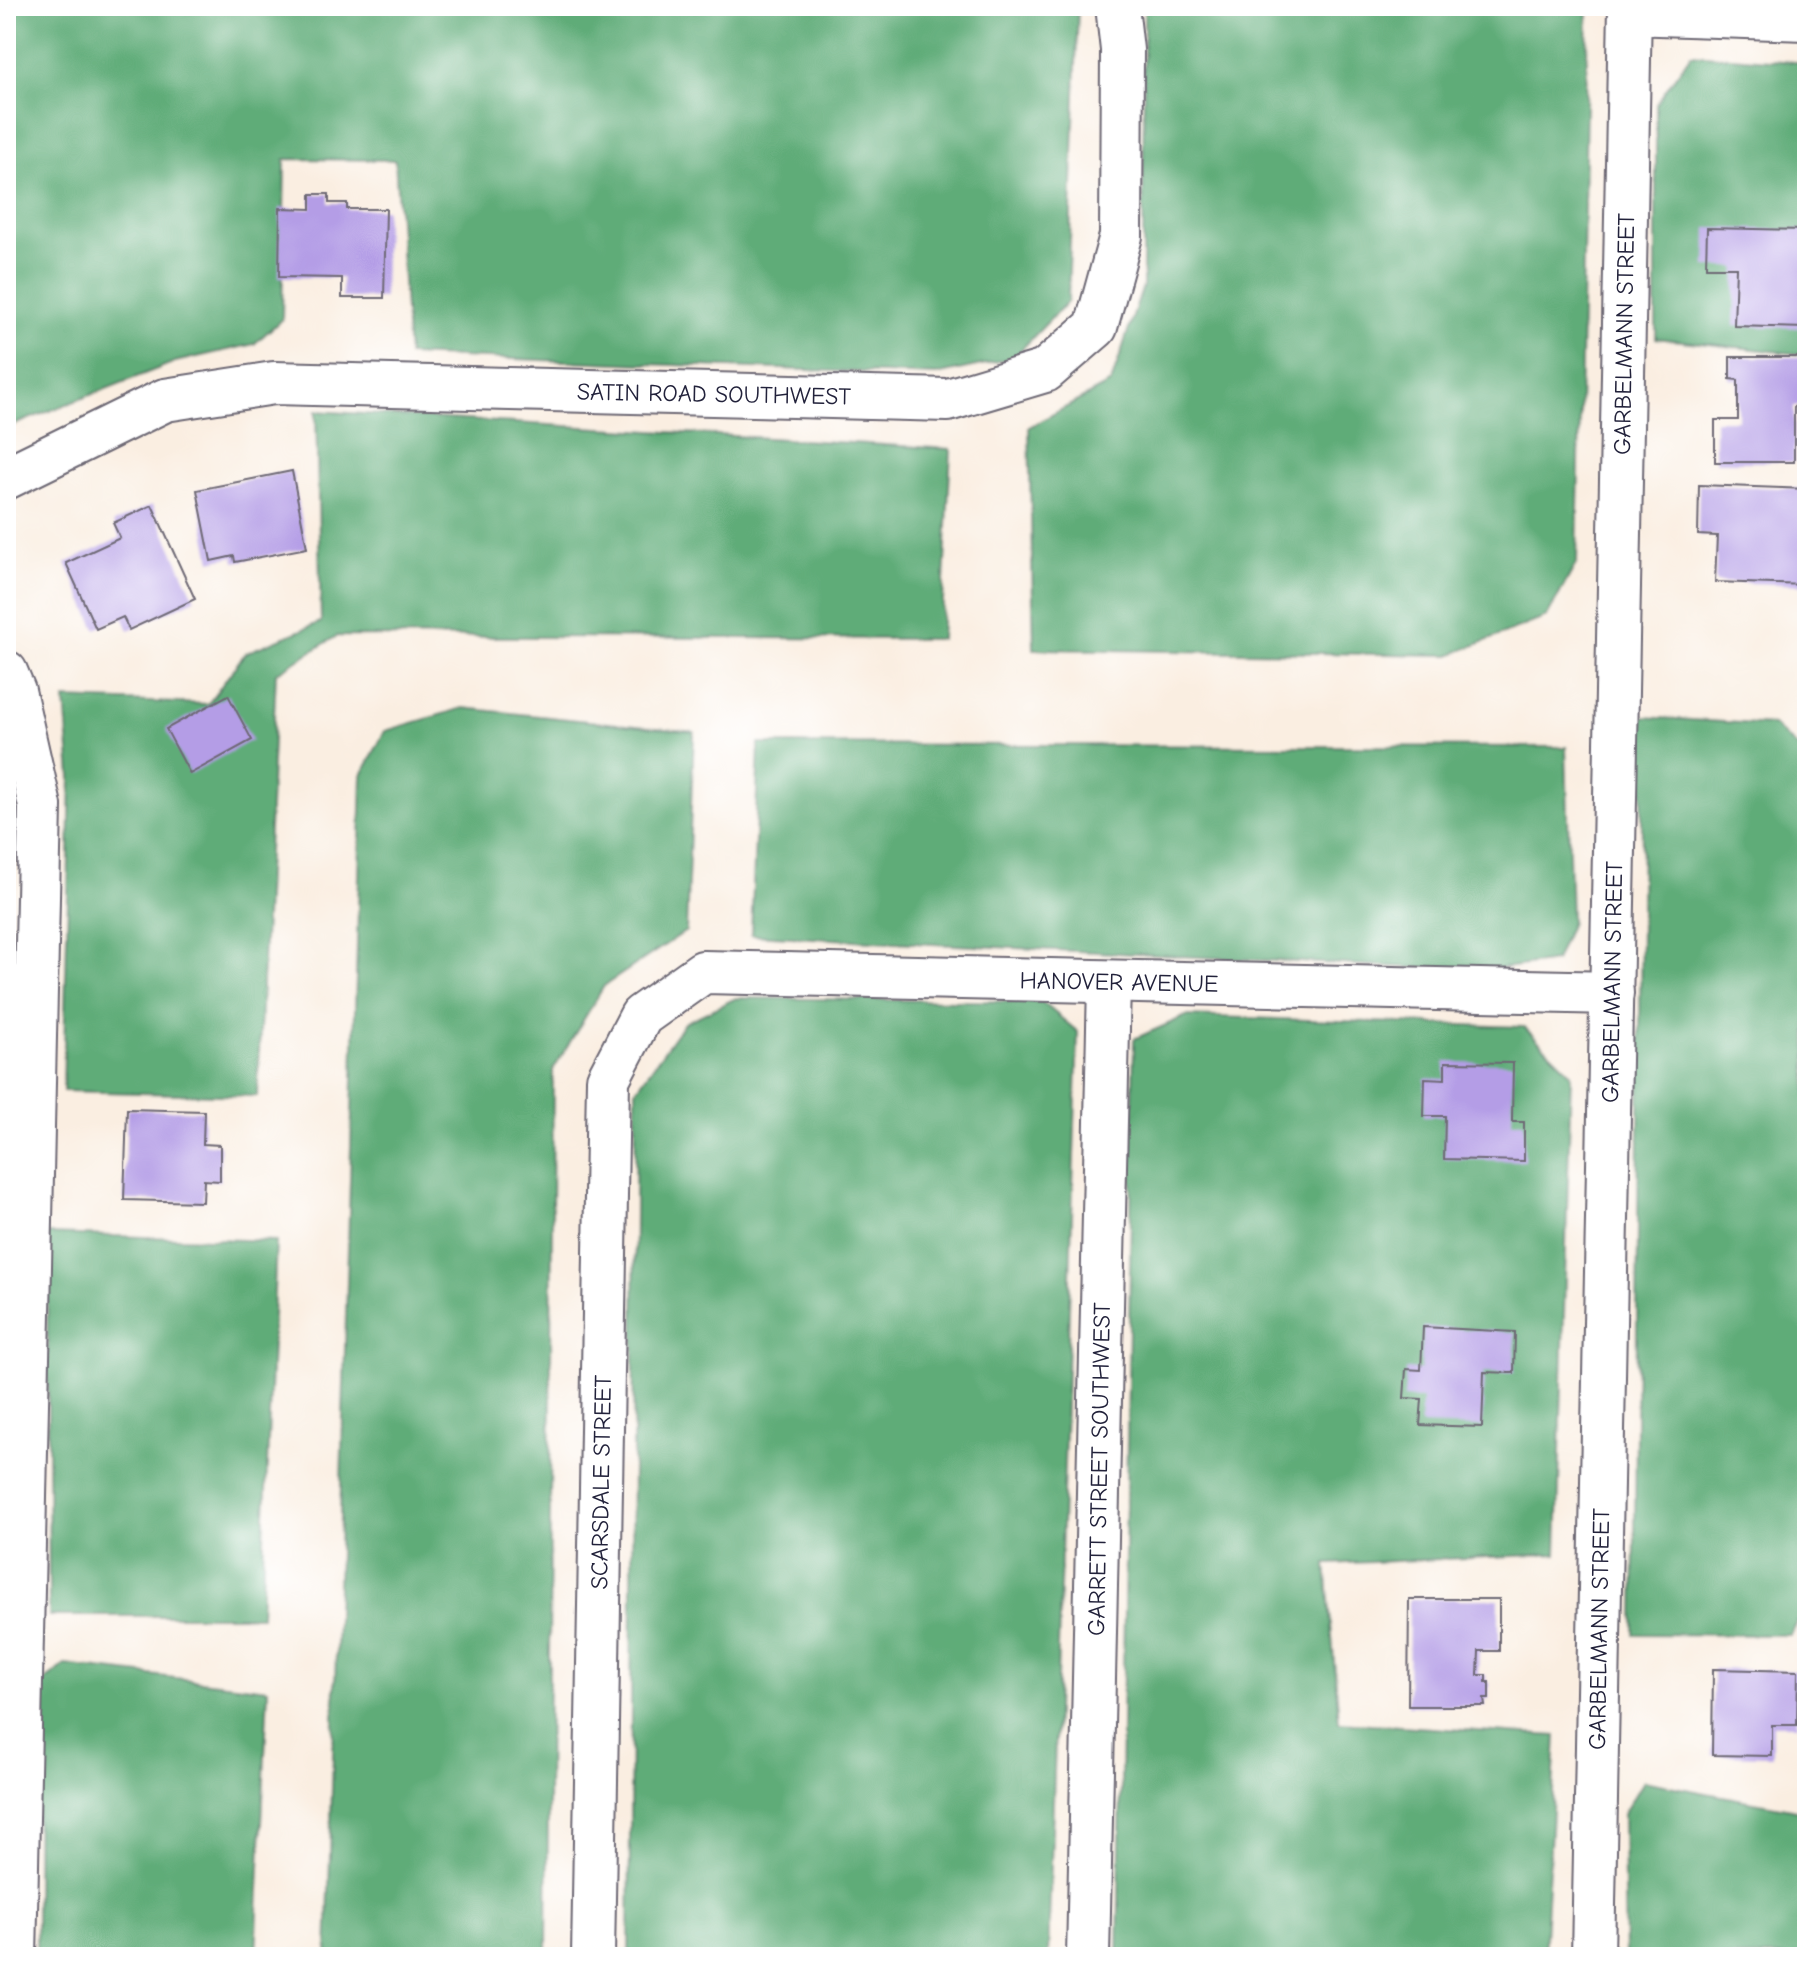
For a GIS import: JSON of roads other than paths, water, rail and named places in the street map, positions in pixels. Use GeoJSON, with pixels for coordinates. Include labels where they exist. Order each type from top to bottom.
{"type":"FeatureCollection","features":[{"type":"Feature","properties":{"kind":"street","name":"SATIN ROAD SOUTHWEST"},"geometry":{"type":"LineString","coordinates":[[6,478],[165,400],[274,383],[948,400],[1045,371],[1096,327],[1121,236],[1122,50],[1117,6]]}},
{"type":"Feature","properties":{"kind":"street"},"geometry":{"type":"LineString","coordinates":[[1630,10],[1807,19]]}},
{"type":"Feature","properties":{"kind":"street","name":"GARBELMANN STREET"},"geometry":{"type":"LineString","coordinates":[[1593,1957],[1630,10]]}},
{"type":"Feature","properties":{"kind":"street"},"geometry":{"type":"LineString","coordinates":[[6,672],[14,691],[40,806],[20,1120],[13,1616],[15,1957]]}},
{"type":"Feature","properties":{"kind":"street","name":"HANOVER AVENUE"},"geometry":{"type":"LineString","coordinates":[[641,1016],[703,972],[1612,993]]}},
{"type":"Feature","properties":{"kind":"street","name":"GARRETT STREET SOUTHWEST"},"geometry":{"type":"LineString","coordinates":[[1088,1957],[1109,982]]}},
{"type":"Feature","properties":{"kind":"street","name":"SCARSDALE STREET"},"geometry":{"type":"LineString","coordinates":[[593,1957],[608,1079],[641,1016]]}}]}
